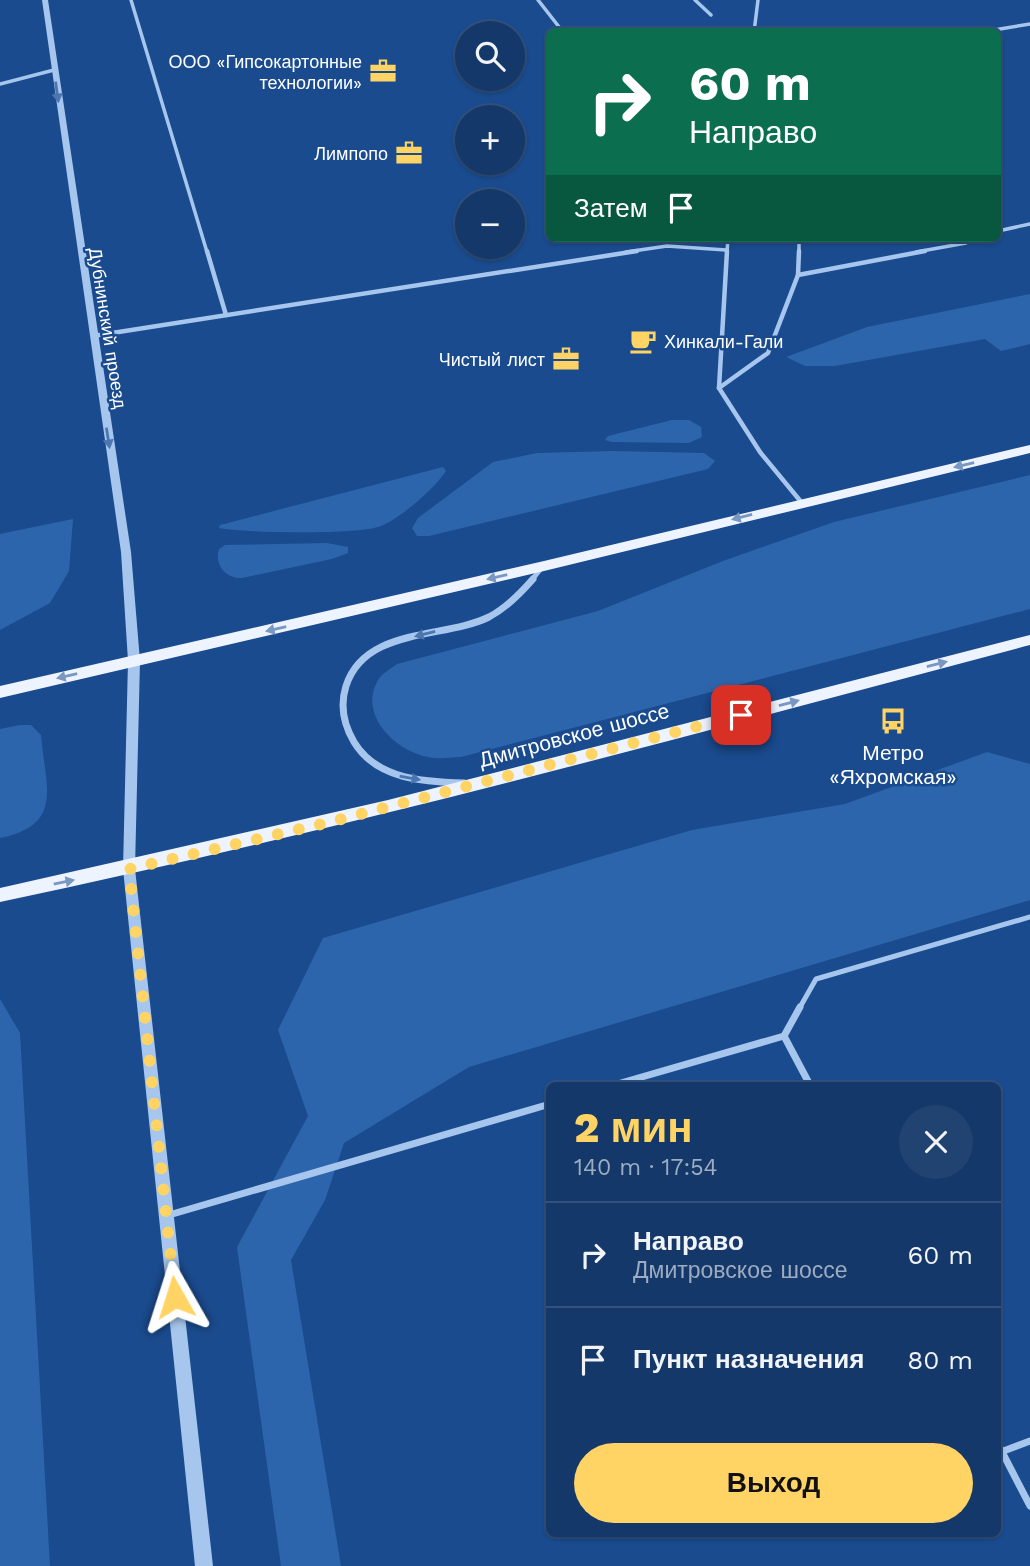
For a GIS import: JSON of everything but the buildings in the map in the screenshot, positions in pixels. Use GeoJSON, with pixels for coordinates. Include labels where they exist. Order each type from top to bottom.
{"type":"FeatureCollection","features":[{"type":"Feature","properties":{"kind":"main road"},"geometry":{"type":"LineString","coordinates":[[0,692],[544,566],[1030,449]]}},
{"type":"Feature","properties":{"kind":"main road","name":"Дмитровское шоссе"},"geometry":{"type":"LineString","coordinates":[[0,895],[129,869],[330,822],[1030,640]]}},
{"type":"Feature","properties":{"kind":"street","name":"Дубнинский проезд"},"geometry":{"type":"LineString","coordinates":[[45,0],[126,552],[134,661]]}},
{"type":"Feature","properties":{"kind":"street"},"geometry":{"type":"LineString","coordinates":[[480,783],[438,782],[402,777],[381,768],[360,751],[345,727],[342,700],[346,681],[372,654],[395,642],[489,617],[524,590],[544,566]]}},
{"type":"Feature","properties":{"kind":"street"},"geometry":{"type":"LineString","coordinates":[[134,661],[129,869],[204,1566]]}},
{"type":"Feature","properties":{"kind":"lane"},"geometry":{"type":"LineString","coordinates":[[131,0],[212,261],[226,316]]}},
{"type":"Feature","properties":{"kind":"lane"},"geometry":{"type":"LineString","coordinates":[[538,0],[560,28]]}},
{"type":"Feature","properties":{"kind":"lane"},"geometry":{"type":"LineString","coordinates":[[695,0],[711,15]]}},
{"type":"Feature","properties":{"kind":"lane"},"geometry":{"type":"LineString","coordinates":[[754,28],[758,0]]}},
{"type":"Feature","properties":{"kind":"lane"},"geometry":{"type":"LineString","coordinates":[[1001,29],[1030,24]]}},
{"type":"Feature","properties":{"kind":"lane"},"geometry":{"type":"LineString","coordinates":[[0,85],[54,70]]}},
{"type":"Feature","properties":{"kind":"lane"},"geometry":{"type":"LineString","coordinates":[[1001,230],[1030,224]]}},
{"type":"Feature","properties":{"kind":"lane"},"geometry":{"type":"LineString","coordinates":[[667,246],[668,242]]}},
{"type":"Feature","properties":{"kind":"lane"},"geometry":{"type":"LineString","coordinates":[[727,242],[719,388],[760,452],[802,503]]}},
{"type":"Feature","properties":{"kind":"lane"},"geometry":{"type":"LineString","coordinates":[[719,388],[768,353],[781,326],[798,275],[799,242]]}},
{"type":"Feature","properties":{"kind":"lane"},"geometry":{"type":"LineString","coordinates":[[798,275],[968,242]]}},
{"type":"Feature","properties":{"kind":"lane"},"geometry":{"type":"LineString","coordinates":[[93,336],[667,246],[726,250]]}},
{"type":"Feature","properties":{"kind":"lane"},"geometry":{"type":"LineString","coordinates":[[624,1082],[784,1036],[816,979],[1030,917]]}},
{"type":"Feature","properties":{"kind":"lane"},"geometry":{"type":"LineString","coordinates":[[784,1036],[808,1082]]}},
{"type":"Feature","properties":{"kind":"lane"},"geometry":{"type":"LineString","coordinates":[[166,1216],[546,1105]]}},
{"type":"Feature","properties":{"kind":"lane"},"geometry":{"type":"LineString","coordinates":[[1001,1448],[1030,1441]]}},
{"type":"Feature","properties":{"kind":"lane"},"geometry":{"type":"LineString","coordinates":[[1001,1452],[1030,1506]]}},
{"type":"Feature","properties":{"kind":"shaded area"},"geometry":{"type":"Polygon","coordinates":[[[1030,294],[1030,344],[1001,351],[985,339],[835,366],[805,366],[786,357],[867,327],[1030,294]]]}},
{"type":"Feature","properties":{"kind":"shaded area"},"geometry":{"type":"Polygon","coordinates":[[[672,420],[689,420],[701,427],[702,437],[689,443],[605,440],[608,436],[672,420]]]}},
{"type":"Feature","properties":{"kind":"shaded area"},"geometry":{"type":"Polygon","coordinates":[[[537,453],[704,453],[715,461],[708,469],[429,536],[417,536],[412,528],[418,518],[493,462],[537,453]]]}},
{"type":"Feature","properties":{"kind":"shaded area"},"geometry":{"type":"Polygon","coordinates":[[[443,467],[446,471],[425,494],[398,517],[381,526],[350,531],[302,532],[219,528],[220,525],[443,467]]]}},
{"type":"Feature","properties":{"kind":"shaded area"},"geometry":{"type":"Polygon","coordinates":[[[1030,475],[1030,609],[461,757],[434,758],[408,750],[386,732],[373,709],[377,682],[397,664],[598,611],[723,561],[834,522],[1030,475]]]}},
{"type":"Feature","properties":{"kind":"shaded area"},"geometry":{"type":"Polygon","coordinates":[[[73,519],[69,571],[50,603],[0,630],[0,534],[73,519]]]}},
{"type":"Feature","properties":{"kind":"shaded area"},"geometry":{"type":"Polygon","coordinates":[[[327,543],[348,547],[348,553],[332,559],[242,578],[226,573],[218,560],[219,549],[225,545],[327,543]]]}},
{"type":"Feature","properties":{"kind":"shaded area"},"geometry":{"type":"Polygon","coordinates":[[[31,725],[41,735],[46,801],[43,813],[34,824],[21,832],[0,838],[0,729],[31,725]]]}},
{"type":"Feature","properties":{"kind":"shaded area"},"geometry":{"type":"Polygon","coordinates":[[[987,752],[1030,764],[1030,900],[469,1067],[344,1143],[325,1200],[291,1260],[341,1566],[281,1566],[237,1247],[308,1116],[278,1030],[323,938],[692,830],[845,804],[987,752]]]}},
{"type":"Feature","properties":{"kind":"shaded area"},"geometry":{"type":"Polygon","coordinates":[[[0,999],[20,1033],[50,1566],[0,1566],[0,999]]]}},
{"type":"Feature","properties":{"kind":"place","name":"ООО «Гипсокартонные технологии»"},"geometry":{"type":"Point","coordinates":[383,71]}},
{"type":"Feature","properties":{"kind":"place","name":"Лимпопо"},"geometry":{"type":"Point","coordinates":[409,153]}},
{"type":"Feature","properties":{"kind":"place","name":"Хинкали-Гали"},"geometry":{"type":"Point","coordinates":[643,341]}},
{"type":"Feature","properties":{"kind":"place","name":"Чистый лист"},"geometry":{"type":"Point","coordinates":[566,359]}},
{"type":"Feature","properties":{"kind":"place","name":"Метро «Яхромская»"},"geometry":{"type":"Point","coordinates":[893,721]}},
{"type":"Feature","properties":{"kind":"route"},"geometry":{"type":"LineString","coordinates":[[175,1297],[129,869],[330,822],[741,715]]}}]}
